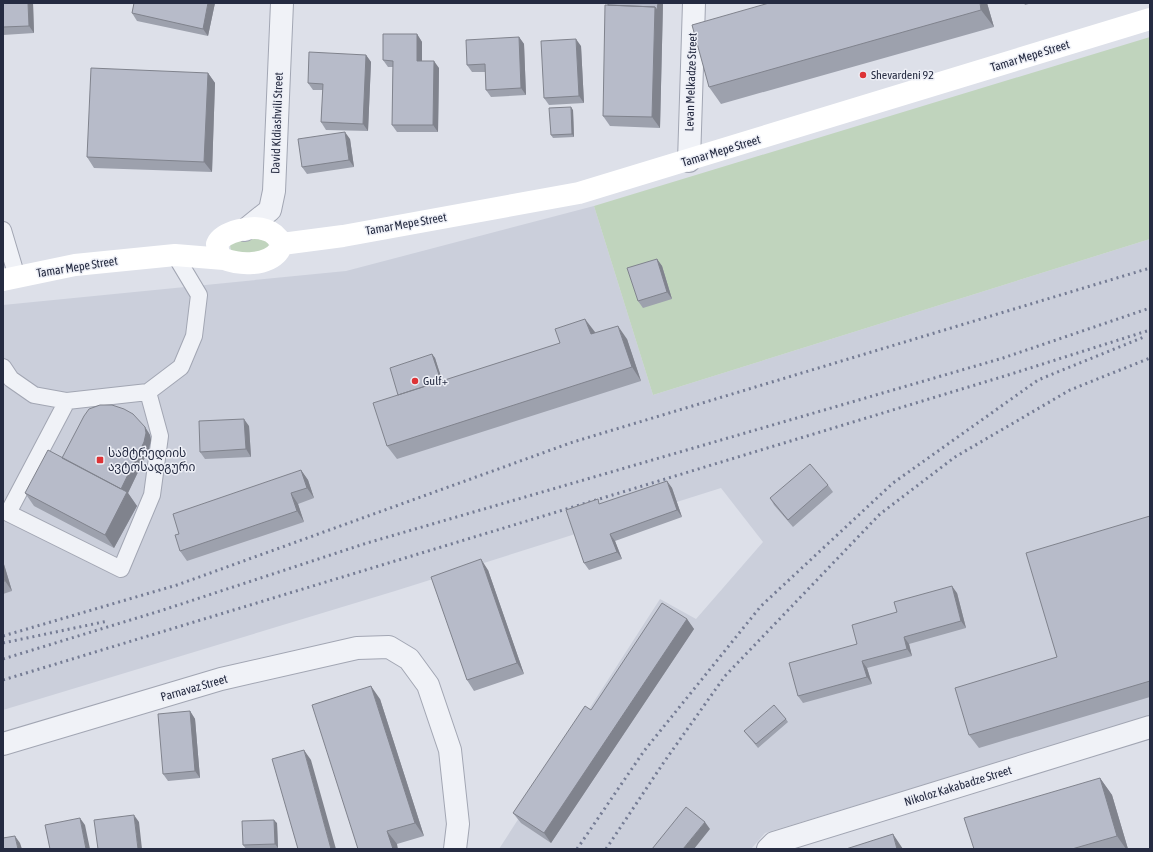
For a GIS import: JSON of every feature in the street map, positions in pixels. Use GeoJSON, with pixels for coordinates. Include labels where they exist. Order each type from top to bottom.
{"type":"FeatureCollection","features":[{"type":"Feature","properties":{"kind":"main road","name":"Tamar Mepe Street"},"geometry":{"type":"LineString","coordinates":[[282,244],[343,236],[579,193],[689,161],[1150,19]]}},
{"type":"Feature","properties":{"kind":"main road","name":"Tamar Mepe Street"},"geometry":{"type":"LineString","coordinates":[[175,255],[195,249],[231,232],[254,228],[264,229],[274,234],[279,238],[282,244]]}},
{"type":"Feature","properties":{"kind":"main road"},"geometry":{"type":"LineString","coordinates":[[223,236],[219,241],[217,250],[219,256],[224,259]]}},
{"type":"Feature","properties":{"kind":"main road","name":"Tamar Mepe Street"},"geometry":{"type":"LineString","coordinates":[[10,278],[75,265],[175,255],[224,259],[231,262],[244,264],[270,258],[278,252],[282,244]]}},
{"type":"Feature","properties":{"kind":"street","name":"David Kldiashvili Street"},"geometry":{"type":"LineString","coordinates":[[245,230],[270,210],[274,191],[282,3]]}},
{"type":"Feature","properties":{"kind":"street","name":"Levan Melkadze Street"},"geometry":{"type":"LineString","coordinates":[[689,161],[694,3]]}},
{"type":"Feature","properties":{"kind":"street","name":"Parnavaz Street"},"geometry":{"type":"LineString","coordinates":[[3,744],[221,679],[357,648],[389,647],[409,659],[428,685],[450,750],[458,824],[455,849]]}},
{"type":"Feature","properties":{"kind":"street","name":"Nikoloz Kakabadze Street"},"geometry":{"type":"LineString","coordinates":[[768,849],[774,843],[1150,727]]}},
{"type":"Feature","properties":{"kind":"lane"},"geometry":{"type":"LineString","coordinates":[[3,230],[10,278]]}},
{"type":"Feature","properties":{"kind":"lane"},"geometry":{"type":"LineString","coordinates":[[3,367],[10,379],[34,395],[67,401],[148,392],[181,367],[194,336],[199,295],[175,255]]}},
{"type":"Feature","properties":{"kind":"lane"},"geometry":{"type":"LineString","coordinates":[[67,401],[8,513],[121,569],[152,495],[160,436],[148,392]]}},
{"type":"Feature","properties":{"kind":"shaded area"},"geometry":{"type":"Polygon","coordinates":[[[594,206],[653,395],[1150,239],[1150,716],[765,833],[751,849],[499,849],[660,599],[696,619],[763,542],[721,488],[395,591],[3,710],[3,305],[346,271],[594,206]]]}},
{"type":"Feature","properties":{"kind":"green space"},"geometry":{"type":"Polygon","coordinates":[[[1150,37],[1150,239],[653,395],[594,206],[1150,37]]]}},
{"type":"Feature","properties":{"kind":"green space"},"geometry":{"type":"Polygon","coordinates":[[[237,235],[268,241],[269,247],[261,256],[231,251],[230,245],[237,235]]]}},
{"type":"Feature","properties":{"kind":"building"},"geometry":{"type":"Polygon","coordinates":[[[3,3],[28,3],[29,26],[3,27],[3,3]]]}},
{"type":"Feature","properties":{"kind":"building"},"geometry":{"type":"Polygon","coordinates":[[[134,3],[208,3],[203,29],[132,13],[134,3]]]}},
{"type":"Feature","properties":{"kind":"building"},"geometry":{"type":"Polygon","coordinates":[[[608,3],[658,3],[657,10],[655,7],[608,5],[608,3]]]}},
{"type":"Feature","properties":{"kind":"building"},"geometry":{"type":"Polygon","coordinates":[[[769,3],[980,3],[981,10],[709,87],[692,25],[769,3]]]}},
{"type":"Feature","properties":{"kind":"building"},"geometry":{"type":"Polygon","coordinates":[[[605,5],[655,7],[652,117],[603,116],[605,5]]]}},
{"type":"Feature","properties":{"kind":"building"},"geometry":{"type":"Polygon","coordinates":[[[383,34],[417,34],[417,61],[434,61],[433,125],[392,125],[393,61],[383,60],[383,34]]]}},
{"type":"Feature","properties":{"kind":"building"},"geometry":{"type":"Polygon","coordinates":[[[519,37],[521,88],[486,90],[485,64],[467,65],[466,40],[519,37]]]}},
{"type":"Feature","properties":{"kind":"building"},"geometry":{"type":"Polygon","coordinates":[[[576,39],[579,96],[544,98],[541,41],[576,39]]]}},
{"type":"Feature","properties":{"kind":"building"},"geometry":{"type":"Polygon","coordinates":[[[309,52],[366,55],[363,124],[321,122],[323,84],[308,83],[309,52]]]}},
{"type":"Feature","properties":{"kind":"building"},"geometry":{"type":"Polygon","coordinates":[[[91,68],[208,73],[204,162],[87,157],[91,68]]]}},
{"type":"Feature","properties":{"kind":"building"},"geometry":{"type":"Polygon","coordinates":[[[571,107],[572,134],[551,135],[549,108],[571,107]]]}},
{"type":"Feature","properties":{"kind":"building"},"geometry":{"type":"Polygon","coordinates":[[[345,132],[349,160],[302,167],[298,139],[345,132]]]}},
{"type":"Feature","properties":{"kind":"building"},"geometry":{"type":"Polygon","coordinates":[[[657,259],[667,292],[638,301],[627,268],[657,259]]]}},
{"type":"Feature","properties":{"kind":"building"},"geometry":{"type":"Polygon","coordinates":[[[585,319],[591,334],[618,326],[632,367],[387,446],[373,403],[560,343],[555,329],[585,319]]]}},
{"type":"Feature","properties":{"kind":"building"},"geometry":{"type":"Polygon","coordinates":[[[432,354],[441,381],[398,395],[390,368],[432,354]]]}},
{"type":"Feature","properties":{"kind":"building"},"geometry":{"type":"Polygon","coordinates":[[[100,405],[112,405],[124,409],[133,414],[145,427],[146,433],[144,442],[121,489],[62,458],[89,409],[100,405]]]}},
{"type":"Feature","properties":{"kind":"building"},"geometry":{"type":"Polygon","coordinates":[[[244,419],[246,449],[200,452],[199,421],[244,419]]]}},
{"type":"Feature","properties":{"kind":"building"},"geometry":{"type":"Polygon","coordinates":[[[48,450],[127,492],[105,535],[25,493],[48,450]]]}},
{"type":"Feature","properties":{"kind":"building"},"geometry":{"type":"Polygon","coordinates":[[[810,464],[828,485],[788,520],[770,498],[810,464]]]}},
{"type":"Feature","properties":{"kind":"building"},"geometry":{"type":"Polygon","coordinates":[[[301,470],[307,488],[291,493],[297,511],[180,551],[175,535],[179,534],[173,514],[301,470]]]}},
{"type":"Feature","properties":{"kind":"building"},"geometry":{"type":"Polygon","coordinates":[[[667,481],[677,510],[610,534],[617,552],[584,563],[566,510],[598,499],[599,504],[667,481]]]}},
{"type":"Feature","properties":{"kind":"building"},"geometry":{"type":"Polygon","coordinates":[[[1150,516],[1150,681],[969,735],[955,688],[1057,657],[1026,553],[1150,516]]]}},
{"type":"Feature","properties":{"kind":"building"},"geometry":{"type":"Polygon","coordinates":[[[481,559],[517,663],[467,680],[431,577],[481,559]]]}},
{"type":"Feature","properties":{"kind":"building"},"geometry":{"type":"Polygon","coordinates":[[[952,586],[961,621],[904,637],[907,649],[862,661],[867,677],[798,696],[789,663],[857,644],[852,625],[897,612],[894,602],[952,586]]]}},
{"type":"Feature","properties":{"kind":"building"},"geometry":{"type":"Polygon","coordinates":[[[662,603],[687,619],[544,833],[513,813],[585,706],[591,710],[662,603]]]}},
{"type":"Feature","properties":{"kind":"building"},"geometry":{"type":"Polygon","coordinates":[[[371,686],[415,823],[387,831],[393,849],[358,849],[312,705],[371,686]]]}},
{"type":"Feature","properties":{"kind":"building"},"geometry":{"type":"Polygon","coordinates":[[[774,705],[786,719],[756,744],[744,731],[774,705]]]}},
{"type":"Feature","properties":{"kind":"building"},"geometry":{"type":"Polygon","coordinates":[[[190,711],[195,771],[163,774],[158,714],[190,711]]]}},
{"type":"Feature","properties":{"kind":"building"},"geometry":{"type":"Polygon","coordinates":[[[304,750],[331,849],[298,849],[272,759],[304,750]]]}},
{"type":"Feature","properties":{"kind":"building"},"geometry":{"type":"Polygon","coordinates":[[[1100,778],[1117,836],[1072,849],[974,849],[964,818],[1100,778]]]}},
{"type":"Feature","properties":{"kind":"building"},"geometry":{"type":"Polygon","coordinates":[[[686,807],[705,822],[683,849],[652,849],[686,807]]]}},
{"type":"Feature","properties":{"kind":"building"},"geometry":{"type":"Polygon","coordinates":[[[134,815],[138,849],[98,849],[94,820],[134,815]]]}},
{"type":"Feature","properties":{"kind":"building"},"geometry":{"type":"Polygon","coordinates":[[[80,818],[86,849],[50,849],[45,825],[80,818]]]}},
{"type":"Feature","properties":{"kind":"building"},"geometry":{"type":"Polygon","coordinates":[[[274,820],[275,844],[243,845],[242,821],[274,820]]]}},
{"type":"Feature","properties":{"kind":"building"},"geometry":{"type":"Polygon","coordinates":[[[893,834],[897,849],[846,849],[893,834]]]}},
{"type":"Feature","properties":{"kind":"building"},"geometry":{"type":"Polygon","coordinates":[[[15,836],[18,849],[3,849],[3,838],[15,836]]]}},
{"type":"Feature","properties":{"kind":"railway"},"geometry":{"type":"LineString","coordinates":[[3,636],[177,585],[573,442],[1150,268]]}},
{"type":"Feature","properties":{"kind":"railway"},"geometry":{"type":"LineString","coordinates":[[3,659],[163,610],[367,543],[1003,358],[1150,308]]}},
{"type":"Feature","properties":{"kind":"railway"},"geometry":{"type":"LineString","coordinates":[[3,680],[1008,375],[1150,330]]}},
{"type":"Feature","properties":{"kind":"railway"},"geometry":{"type":"LineString","coordinates":[[577,849],[644,751],[761,606],[893,483],[1038,380],[1144,337]]}},
{"type":"Feature","properties":{"kind":"railway"},"geometry":{"type":"LineString","coordinates":[[606,849],[664,762],[725,676],[880,514],[955,457],[1070,390],[1150,358]]}},
{"type":"Feature","properties":{"kind":"railway"},"geometry":{"type":"LineString","coordinates":[[3,643],[108,621]]}},
{"type":"Feature","properties":{"kind":"place","name":"Shevardeni 92"},"geometry":{"type":"Point","coordinates":[863,75]}},
{"type":"Feature","properties":{"kind":"place","name":"Gulf+"},"geometry":{"type":"Point","coordinates":[415,381]}},
{"type":"Feature","properties":{"kind":"place","name":"სამტრედიის ავტოსადგური"},"geometry":{"type":"Point","coordinates":[100,460]}}]}
